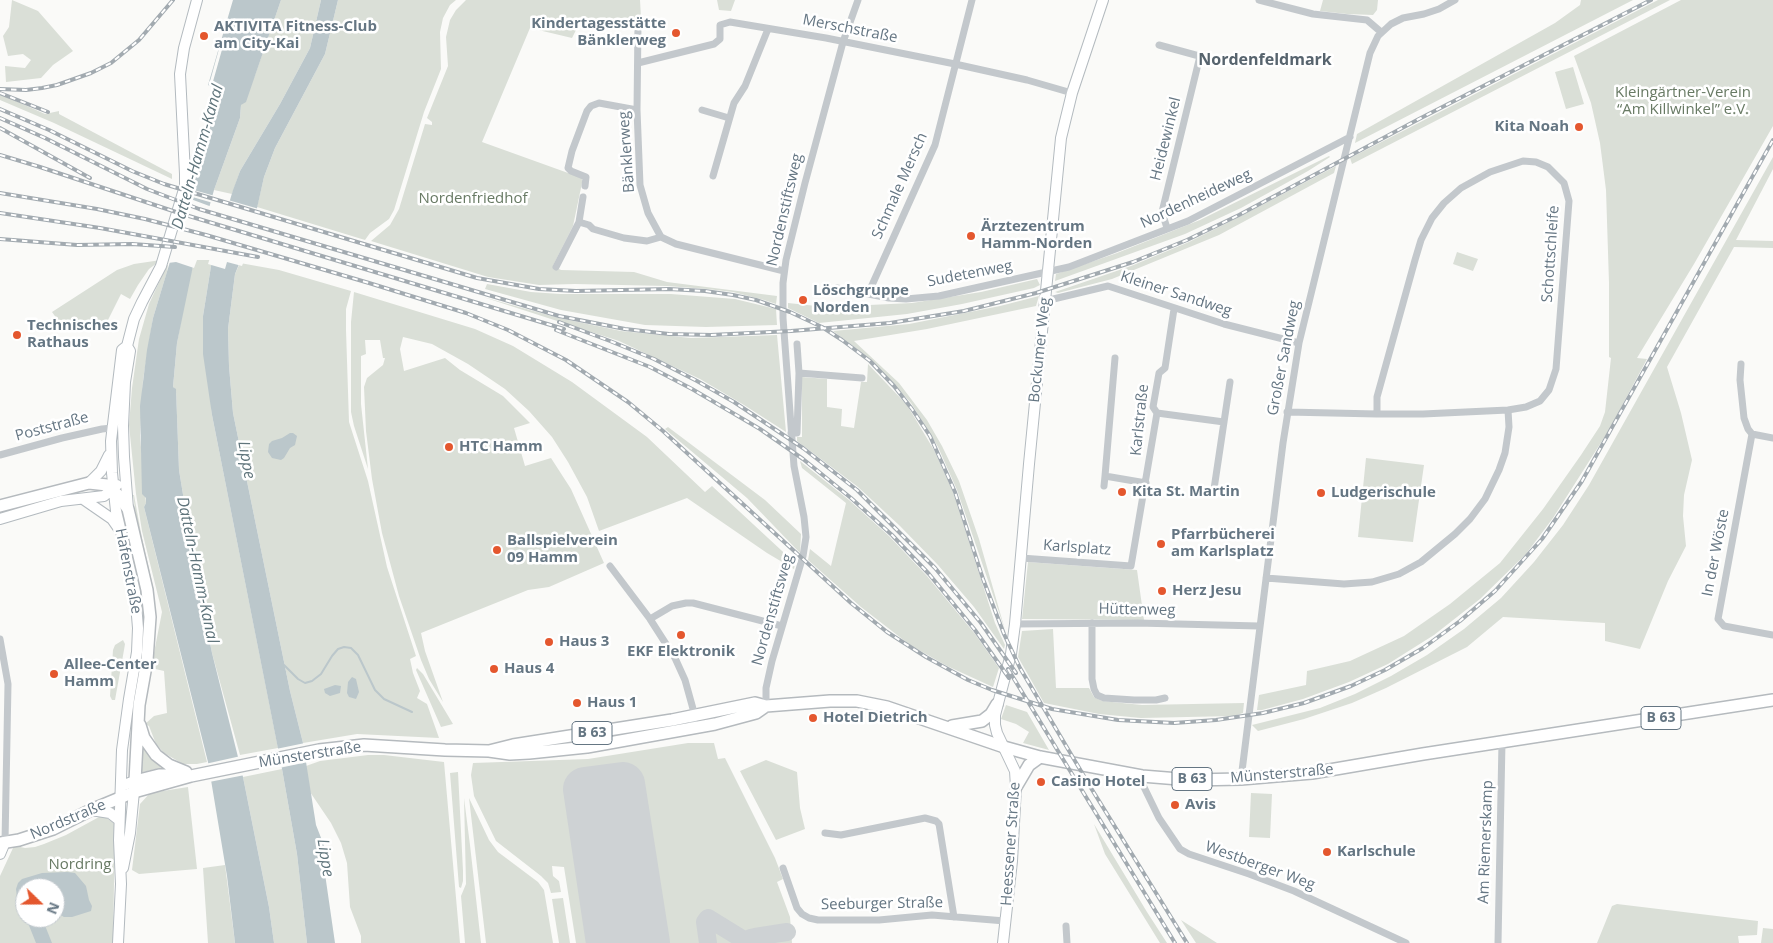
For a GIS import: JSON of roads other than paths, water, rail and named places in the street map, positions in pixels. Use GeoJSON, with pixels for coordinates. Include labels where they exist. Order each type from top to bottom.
{"type":"FeatureCollection","features":[{"type":"Feature","properties":{"kind":"main road","name":"Hafenstraße"},"geometry":{"type":"LineString","coordinates":[[121,874],[119,820],[124,730],[137,652],[138,633],[135,592],[119,530],[113,489],[110,452],[112,428],[122,350],[127,346],[134,319],[162,266],[185,186],[186,174],[180,90],[181,65],[197,0]]}},
{"type":"Feature","properties":{"kind":"main road","name":"Bockumer Weg"},"geometry":{"type":"LineString","coordinates":[[1004,747],[995,725],[998,704],[1011,654],[1015,624],[1061,138],[1072,93],[1103,0]]}},
{"type":"Feature","properties":{"kind":"main road","name":"Hafenstraße"},"geometry":{"type":"LineString","coordinates":[[127,346],[130,351],[123,412],[128,509],[147,590],[150,617],[147,660],[138,716],[135,786]]}},
{"type":"Feature","properties":{"kind":"main road"},"geometry":{"type":"LineString","coordinates":[[89,483],[101,471],[110,452]]}},
{"type":"Feature","properties":{"kind":"main road"},"geometry":{"type":"LineString","coordinates":[[0,518],[61,502],[104,496],[113,489],[125,472]]}},
{"type":"Feature","properties":{"kind":"main road"},"geometry":{"type":"LineString","coordinates":[[0,506],[89,483],[104,484],[113,489],[128,509]]}},
{"type":"Feature","properties":{"kind":"main road"},"geometry":{"type":"LineString","coordinates":[[83,499],[112,519],[119,530]]}},
{"type":"Feature","properties":{"kind":"main road","name":"Münsterstraße"},"geometry":{"type":"LineString","coordinates":[[489,751],[513,745],[695,716],[755,703],[766,706],[830,700],[857,701],[887,707],[1004,747],[1040,757],[1142,776],[1191,780],[1241,779],[1312,774],[1773,700]]}},
{"type":"Feature","properties":{"kind":"main road"},"geometry":{"type":"LineString","coordinates":[[947,727],[982,721],[998,704]]}},
{"type":"Feature","properties":{"kind":"main road","name":"Münsterstraße"},"geometry":{"type":"LineString","coordinates":[[135,786],[320,750],[364,745],[454,751],[489,751],[510,754],[587,747],[715,724],[756,713],[766,706]]}},
{"type":"Feature","properties":{"kind":"main road"},"geometry":{"type":"LineString","coordinates":[[138,716],[144,738],[151,750],[164,763],[186,775]]}},
{"type":"Feature","properties":{"kind":"main road","name":"Heessener Straße"},"geometry":{"type":"LineString","coordinates":[[1002,943],[1012,861],[1016,787],[1015,771],[1004,747]]}},
{"type":"Feature","properties":{"kind":"main road"},"geometry":{"type":"LineString","coordinates":[[1016,787],[1029,765],[1040,757]]}},
{"type":"Feature","properties":{"kind":"main road"},"geometry":{"type":"LineString","coordinates":[[118,943],[121,874],[126,860],[135,786]]}},
{"type":"Feature","properties":{"kind":"main road","name":"Nordstraße"},"geometry":{"type":"LineString","coordinates":[[3,843],[20,840],[53,829],[135,786]]}},
{"type":"Feature","properties":{"kind":"main road"},"geometry":{"type":"LineString","coordinates":[[91,810],[110,812],[119,820]]}},
{"type":"Feature","properties":{"kind":"main road"},"geometry":{"type":"LineString","coordinates":[[0,854],[3,843]]}},
{"type":"Feature","properties":{"kind":"street","name":"Nordenstiftsweg"},"geometry":{"type":"LineString","coordinates":[[766,706],[766,688],[803,556],[806,537],[794,466],[791,433],[782,300],[784,270],[843,42],[858,0]]}},
{"type":"Feature","properties":{"kind":"street","name":"Schmale Mersch"},"geometry":{"type":"LineString","coordinates":[[868,294],[935,145],[972,0]]}},
{"type":"Feature","properties":{"kind":"street"},"geometry":{"type":"LineString","coordinates":[[1259,0],[1323,16],[1366,20],[1381,32],[1396,20],[1424,14],[1446,6],[1455,0]]}},
{"type":"Feature","properties":{"kind":"street","name":"Merschstraße"},"geometry":{"type":"LineString","coordinates":[[638,63],[714,44],[720,39],[720,25],[730,22],[955,64],[1027,80],[1072,93]]}},
{"type":"Feature","properties":{"kind":"street","name":"Bänklerweg"},"geometry":{"type":"LineString","coordinates":[[638,24],[637,110],[640,185],[648,213],[661,237]]}},
{"type":"Feature","properties":{"kind":"street"},"geometry":{"type":"LineString","coordinates":[[713,176],[736,99],[745,86],[768,28]]}},
{"type":"Feature","properties":{"kind":"street","name":"Großer Sandweg"},"geometry":{"type":"LineString","coordinates":[[1241,779],[1287,412],[1299,343],[1370,54],[1381,32]]}},
{"type":"Feature","properties":{"kind":"street"},"geometry":{"type":"LineString","coordinates":[[1159,45],[1221,62]]}},
{"type":"Feature","properties":{"kind":"street","name":"Heidewinkel"},"geometry":{"type":"LineString","coordinates":[[1168,228],[1162,212],[1200,56]]}},
{"type":"Feature","properties":{"kind":"street"},"geometry":{"type":"LineString","coordinates":[[584,186],[586,177],[568,168],[587,110],[599,103],[637,110]]}},
{"type":"Feature","properties":{"kind":"street"},"geometry":{"type":"LineString","coordinates":[[702,110],[729,118]]}},
{"type":"Feature","properties":{"kind":"street","name":"Nordenheideweg"},"geometry":{"type":"LineString","coordinates":[[1048,271],[1069,267],[1097,257],[1188,221],[1350,137]]}},
{"type":"Feature","properties":{"kind":"street","name":"Schottschleife"},"geometry":{"type":"LineString","coordinates":[[1287,412],[1377,414],[1423,414],[1508,410],[1535,404],[1544,396],[1555,375],[1569,201],[1564,182],[1555,172],[1543,164],[1530,161],[1517,162],[1490,172],[1472,181],[1444,203],[1432,218],[1415,260],[1377,396],[1377,414]]}},
{"type":"Feature","properties":{"kind":"street"},"geometry":{"type":"LineString","coordinates":[[556,267],[579,222],[583,197]]}},
{"type":"Feature","properties":{"kind":"street"},"geometry":{"type":"LineString","coordinates":[[579,222],[589,225],[593,229],[624,238],[647,241],[661,237],[676,244],[784,270]]}},
{"type":"Feature","properties":{"kind":"street","name":"Sudetenweg"},"geometry":{"type":"LineString","coordinates":[[837,288],[906,299],[939,296],[1048,271]]}},
{"type":"Feature","properties":{"kind":"street","name":"Kleiner Sandweg"},"geometry":{"type":"LineString","coordinates":[[1045,301],[1108,286],[1174,309],[1241,329],[1299,343]]}},
{"type":"Feature","properties":{"kind":"street","name":"Karlstraße"},"geometry":{"type":"LineString","coordinates":[[1131,566],[1157,413],[1153,408],[1159,373],[1165,368],[1174,309]]}},
{"type":"Feature","properties":{"kind":"street","name":"Nordenstiftsweg"},"geometry":{"type":"LineString","coordinates":[[791,433],[797,433],[799,374],[797,344]]}},
{"type":"Feature","properties":{"kind":"street"},"geometry":{"type":"LineString","coordinates":[[1104,486],[1116,358]]}},
{"type":"Feature","properties":{"kind":"street"},"geometry":{"type":"LineString","coordinates":[[1741,364],[1740,380],[1744,418],[1748,429],[1752,434],[1773,438]]}},
{"type":"Feature","properties":{"kind":"street"},"geometry":{"type":"LineString","coordinates":[[799,374],[862,378]]}},
{"type":"Feature","properties":{"kind":"street"},"geometry":{"type":"LineString","coordinates":[[1214,489],[1230,382]]}},
{"type":"Feature","properties":{"kind":"street"},"geometry":{"type":"LineString","coordinates":[[1266,578],[1344,584],[1365,583],[1386,579],[1421,562],[1455,534],[1472,516],[1484,499],[1500,470],[1505,453],[1509,427],[1508,410]]}},
{"type":"Feature","properties":{"kind":"street"},"geometry":{"type":"LineString","coordinates":[[1157,413],[1224,422]]}},
{"type":"Feature","properties":{"kind":"street","name":"Poststraße"},"geometry":{"type":"LineString","coordinates":[[0,455],[102,428],[112,428]]}},
{"type":"Feature","properties":{"kind":"street","name":"In der Wöste"},"geometry":{"type":"LineString","coordinates":[[1752,434],[1718,619],[1724,626],[1773,635]]}},
{"type":"Feature","properties":{"kind":"street"},"geometry":{"type":"LineString","coordinates":[[1105,476],[1146,483]]}},
{"type":"Feature","properties":{"kind":"street","name":"Karlsplatz"},"geometry":{"type":"LineString","coordinates":[[1020,558],[1131,566]]}},
{"type":"Feature","properties":{"kind":"street"},"geometry":{"type":"LineString","coordinates":[[610,566],[650,619],[680,669],[695,716],[690,729]]}},
{"type":"Feature","properties":{"kind":"street"},"geometry":{"type":"LineString","coordinates":[[650,619],[672,606],[693,603],[782,626]]}},
{"type":"Feature","properties":{"kind":"street"},"geometry":{"type":"LineString","coordinates":[[1092,622],[1092,679],[1097,695],[1104,698],[1134,700],[1165,698]]}},
{"type":"Feature","properties":{"kind":"street","name":"Hüttenweg"},"geometry":{"type":"LineString","coordinates":[[1015,624],[1092,622],[1259,626]]}},
{"type":"Feature","properties":{"kind":"street"},"geometry":{"type":"LineString","coordinates":[[0,639],[8,694],[3,843]]}},
{"type":"Feature","properties":{"kind":"street","name":"Am Riemerskamp"},"geometry":{"type":"LineString","coordinates":[[1498,943],[1502,742]]}},
{"type":"Feature","properties":{"kind":"street","name":"Westberger Weg"},"geometry":{"type":"LineString","coordinates":[[1142,776],[1142,783],[1159,818],[1180,849],[1189,854],[1294,891],[1406,943]]}},
{"type":"Feature","properties":{"kind":"street","name":"Seeburger Straße"},"geometry":{"type":"LineString","coordinates":[[826,833],[841,835],[926,818],[936,821],[939,824],[954,917]]}},
{"type":"Feature","properties":{"kind":"street","name":"Seeburger Straße"},"geometry":{"type":"LineString","coordinates":[[783,868],[797,908],[809,918],[818,920],[879,920],[932,915],[1005,921]]}},
{"type":"Feature","properties":{"kind":"street"},"geometry":{"type":"LineString","coordinates":[[1066,926],[1067,943]]}},
{"type":"Feature","properties":{"kind":"waterway"},"geometry":{"type":"LineString","coordinates":[[284,665],[298,679],[305,683],[312,681],[321,674],[338,649],[344,647],[351,648],[358,655],[375,690],[384,699],[412,712]]}},
{"type":"Feature","properties":{"kind":"railway"},"geometry":{"type":"LineString","coordinates":[[0,89],[26,90],[57,85],[91,73],[111,63],[139,40],[173,0]]}},
{"type":"Feature","properties":{"kind":"railway"},"geometry":{"type":"LineString","coordinates":[[0,118],[45,138],[147,189],[199,209],[559,316],[625,329],[669,334],[711,335],[791,331],[890,323],[964,311],[1036,293],[1133,262],[1187,240],[1239,215],[1419,119],[1651,0]]}},
{"type":"Feature","properties":{"kind":"railway"},"geometry":{"type":"LineString","coordinates":[[0,93],[48,112]]}},
{"type":"Feature","properties":{"kind":"railway"},"geometry":{"type":"LineString","coordinates":[[0,109],[164,184],[477,278],[539,289],[576,291],[669,289],[733,295],[756,300],[790,312],[822,327],[842,340],[870,361],[894,386],[930,436],[955,492],[983,579],[1004,634],[1020,668],[1091,788],[1187,943]]}},
{"type":"Feature","properties":{"kind":"railway"},"geometry":{"type":"LineString","coordinates":[[0,128],[90,178]]}},
{"type":"Feature","properties":{"kind":"railway"},"geometry":{"type":"LineString","coordinates":[[0,193],[97,209],[206,235],[466,313],[508,330],[566,360],[628,402],[663,431],[851,603],[887,632],[926,657],[968,680],[992,690],[1052,709],[1118,720],[1174,723],[1216,720],[1263,713],[1304,703],[1351,686],[1385,670],[1423,648],[1460,621],[1495,591],[1542,539],[1582,481],[1773,140]]}},
{"type":"Feature","properties":{"kind":"railway"},"geometry":{"type":"LineString","coordinates":[[0,155],[179,213],[564,329]]}},
{"type":"Feature","properties":{"kind":"railway"},"geometry":{"type":"LineString","coordinates":[[0,213],[100,228],[258,257]]}},
{"type":"Feature","properties":{"kind":"railway"},"geometry":{"type":"LineString","coordinates":[[0,239],[77,245],[132,244],[175,247]]}},
{"type":"Feature","properties":{"kind":"railway"},"geometry":{"type":"LineString","coordinates":[[559,322],[654,359],[697,381],[734,402],[803,448],[857,490],[935,568],[981,623],[1016,673]]}},
{"type":"Feature","properties":{"kind":"railway"},"geometry":{"type":"LineString","coordinates":[[556,330],[650,367],[760,429],[803,459],[851,498],[892,535],[929,574],[975,630],[1009,678]]}},
{"type":"Feature","properties":{"kind":"railway"},"geometry":{"type":"LineString","coordinates":[[1008,669],[1175,943]]}},
{"type":"Feature","properties":{"kind":"place","name":"Kindertagesstätte Bänklerweg"},"geometry":{"type":"Point","coordinates":[676,33]}},
{"type":"Feature","properties":{"kind":"place","name":"AKTIVITA Fitness-Club am City-Kai"},"geometry":{"type":"Point","coordinates":[204,36]}},
{"type":"Feature","properties":{"kind":"place","name":"Kita Noah"},"geometry":{"type":"Point","coordinates":[1579,127]}},
{"type":"Feature","properties":{"kind":"place","name":"Ärztezentrum Hamm-Norden"},"geometry":{"type":"Point","coordinates":[971,236]}},
{"type":"Feature","properties":{"kind":"place","name":"Löschgruppe Norden"},"geometry":{"type":"Point","coordinates":[803,300]}},
{"type":"Feature","properties":{"kind":"place","name":"Technisches Rathaus"},"geometry":{"type":"Point","coordinates":[17,335]}},
{"type":"Feature","properties":{"kind":"place","name":"HTC Hamm"},"geometry":{"type":"Point","coordinates":[449,447]}},
{"type":"Feature","properties":{"kind":"place","name":"Kita St. Martin"},"geometry":{"type":"Point","coordinates":[1122,492]}},
{"type":"Feature","properties":{"kind":"place","name":"Ludgerischule"},"geometry":{"type":"Point","coordinates":[1321,493]}},
{"type":"Feature","properties":{"kind":"place","name":"Pfarrbücherei am Karlsplatz"},"geometry":{"type":"Point","coordinates":[1161,544]}},
{"type":"Feature","properties":{"kind":"place","name":"Ballspielverein 09 Hamm"},"geometry":{"type":"Point","coordinates":[497,550]}},
{"type":"Feature","properties":{"kind":"place","name":"Herz Jesu"},"geometry":{"type":"Point","coordinates":[1162,591]}},
{"type":"Feature","properties":{"kind":"place","name":"EKF Elektronik"},"geometry":{"type":"Point","coordinates":[681,635]}},
{"type":"Feature","properties":{"kind":"place","name":"Haus 3"},"geometry":{"type":"Point","coordinates":[549,642]}},
{"type":"Feature","properties":{"kind":"place","name":"Haus 4"},"geometry":{"type":"Point","coordinates":[494,669]}},
{"type":"Feature","properties":{"kind":"place","name":"Allee-Center Hamm"},"geometry":{"type":"Point","coordinates":[54,674]}},
{"type":"Feature","properties":{"kind":"place","name":"Haus 1"},"geometry":{"type":"Point","coordinates":[577,703]}},
{"type":"Feature","properties":{"kind":"place","name":"Hotel Dietrich"},"geometry":{"type":"Point","coordinates":[813,718]}},
{"type":"Feature","properties":{"kind":"place","name":"Casino Hotel"},"geometry":{"type":"Point","coordinates":[1041,782]}},
{"type":"Feature","properties":{"kind":"place","name":"Avis"},"geometry":{"type":"Point","coordinates":[1175,805]}},
{"type":"Feature","properties":{"kind":"place","name":"Karlschule"},"geometry":{"type":"Point","coordinates":[1327,852]}},
{"type":"Feature","properties":{"kind":"district","name":"Nordenfeldmark"},"geometry":{"type":"Point","coordinates":[1265,60]}},
{"type":"Feature","properties":{"kind":"park label","name":"Kleingärtner-Verein “Am Killwinkel” e.V."},"geometry":{"type":"Point","coordinates":[1683,102]}},
{"type":"Feature","properties":{"kind":"park label","name":"Nordenfriedhof"},"geometry":{"type":"Point","coordinates":[473,199]}},
{"type":"Feature","properties":{"kind":"park label","name":"Nordring"},"geometry":{"type":"Point","coordinates":[80,865]}},
{"type":"Feature","properties":{"kind":"water label","name":"Datteln-Hamm-Kanal"},"geometry":{"type":"Point","coordinates":[198,157]}},
{"type":"Feature","properties":{"kind":"water label","name":"Lippe"},"geometry":{"type":"Point","coordinates":[246,460]}},
{"type":"Feature","properties":{"kind":"water label","name":"Datteln-Hamm-Kanal"},"geometry":{"type":"Point","coordinates":[197,570]}},
{"type":"Feature","properties":{"kind":"water label","name":"Lippe"},"geometry":{"type":"Point","coordinates":[325,858]}}]}
